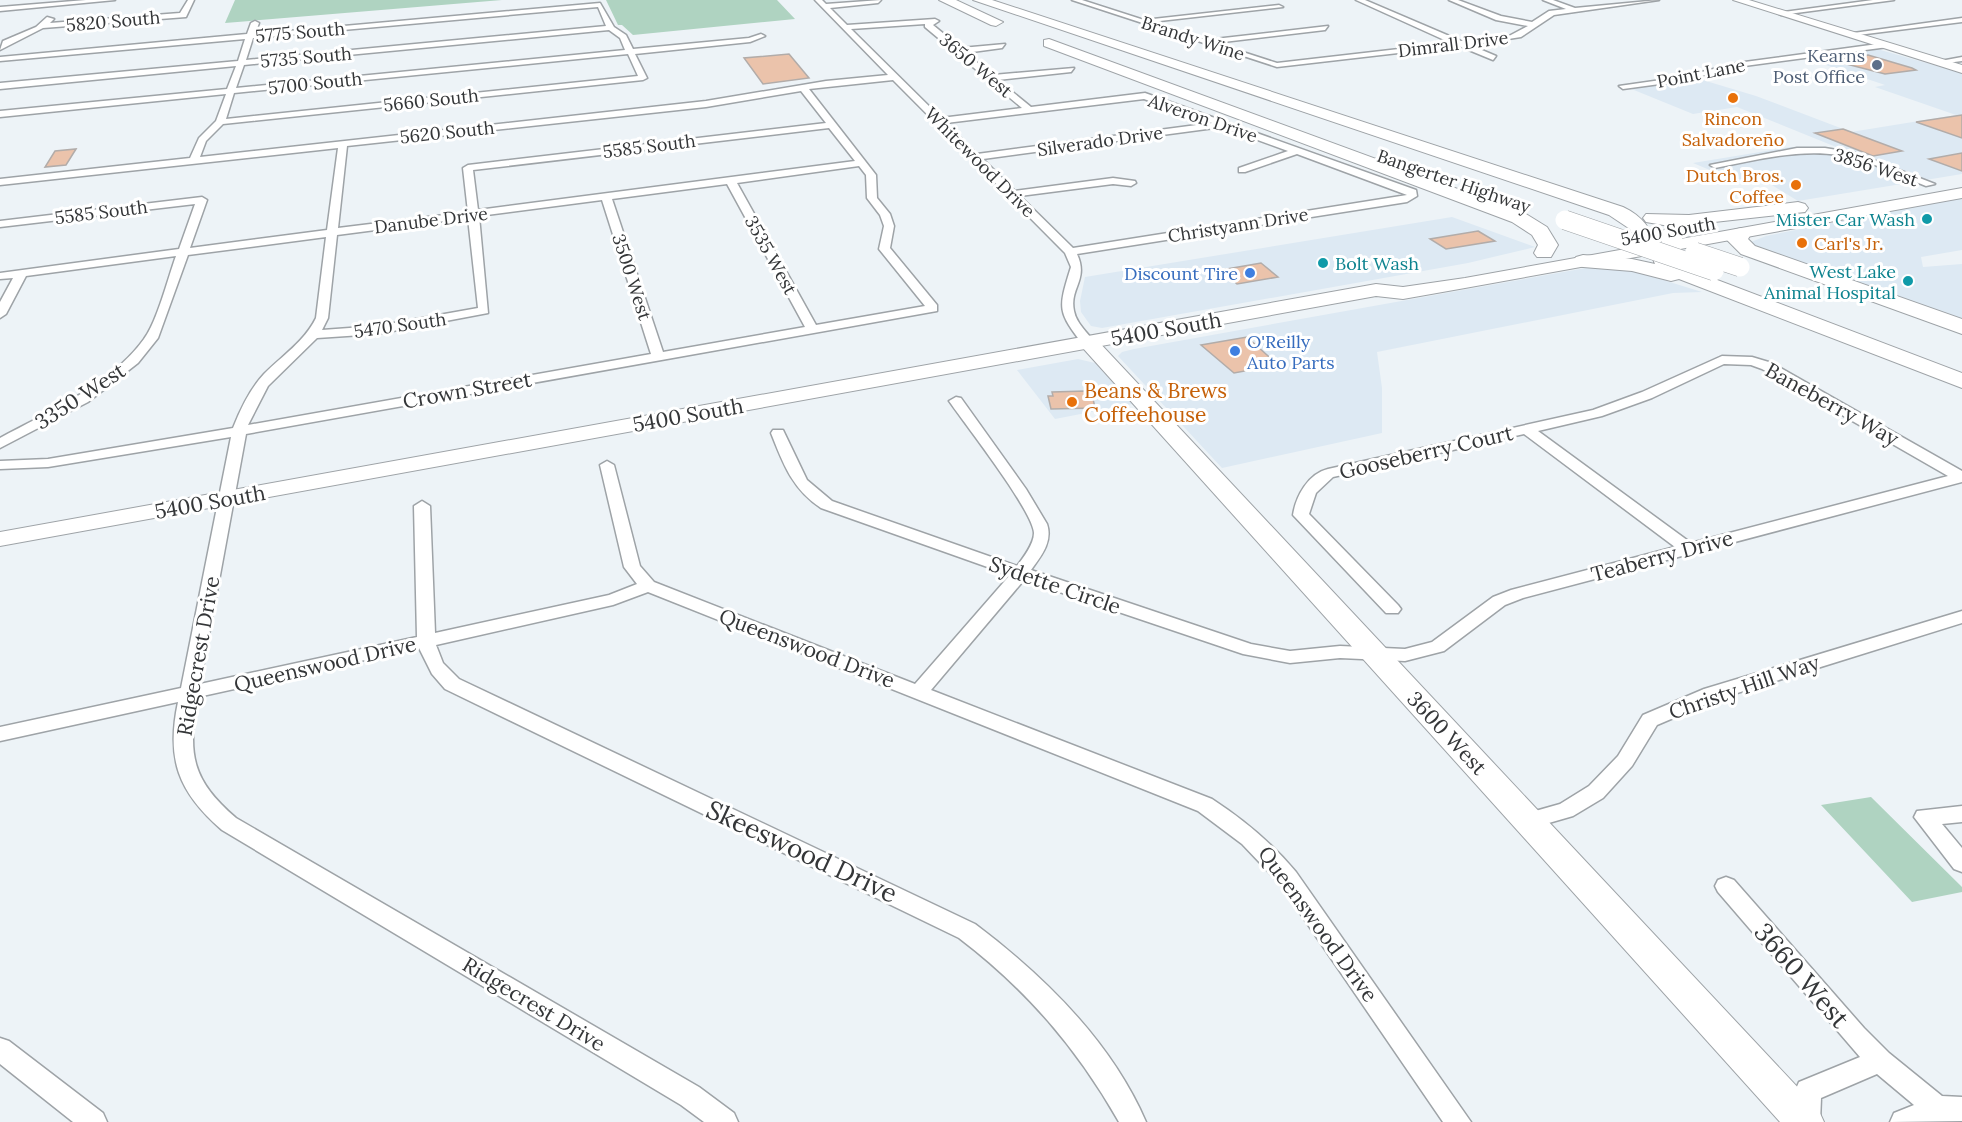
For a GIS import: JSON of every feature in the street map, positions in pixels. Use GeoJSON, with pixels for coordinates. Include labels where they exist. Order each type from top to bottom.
{"type":"FeatureCollection","features":[{"type":"Feature","properties":{"kind":"highway"},"geometry":{"type":"LineString","coordinates":[[946,0],[1008,26]]}},
{"type":"Feature","properties":{"kind":"highway","name":"Bangerter Highway"},"geometry":{"type":"LineString","coordinates":[[946,0],[1714,272],[1962,363]]}},
{"type":"Feature","properties":{"kind":"highway","name":"Bangerter Highway"},"geometry":{"type":"LineString","coordinates":[[973,0],[1594,210],[1740,267],[1962,348]]}},
{"type":"Feature","properties":{"kind":"highway"},"geometry":{"type":"LineString","coordinates":[[979,0],[1594,210],[1683,222],[1769,208],[1798,208]]}},
{"type":"Feature","properties":{"kind":"highway"},"geometry":{"type":"LineString","coordinates":[[1034,37],[1509,214],[1534,226],[1544,236],[1548,245],[1544,254]]}},
{"type":"Feature","properties":{"kind":"highway"},"geometry":{"type":"LineString","coordinates":[[1594,210],[1624,214],[1637,224],[1646,243]]}},
{"type":"Feature","properties":{"kind":"highway"},"geometry":{"type":"LineString","coordinates":[[1509,214],[1646,243]]}},
{"type":"Feature","properties":{"kind":"highway"},"geometry":{"type":"LineString","coordinates":[[1740,234],[1736,239],[1739,245],[1774,260],[1962,327]]}},
{"type":"Feature","properties":{"kind":"highway"},"geometry":{"type":"LineString","coordinates":[[1672,238],[1774,260]]}},
{"type":"Feature","properties":{"kind":"highway"},"geometry":{"type":"LineString","coordinates":[[1672,238],[1664,263],[1691,279]]}},
{"type":"Feature","properties":{"kind":"highway"},"geometry":{"type":"LineString","coordinates":[[1621,240],[1646,243],[1672,238],[1704,240]]}},
{"type":"Feature","properties":{"kind":"highway"},"geometry":{"type":"LineString","coordinates":[[1583,261],[1632,265],[1691,279],[1962,381]]}},
{"type":"Feature","properties":{"kind":"main road","name":"5400 South"},"geometry":{"type":"LineString","coordinates":[[1704,240],[1845,215],[1934,191],[1962,179]]}},
{"type":"Feature","properties":{"kind":"main road"},"geometry":{"type":"LineString","coordinates":[[1934,191],[1962,186]]}},
{"type":"Feature","properties":{"kind":"main road","name":"5400 South"},"geometry":{"type":"LineString","coordinates":[[1672,238],[1798,208],[1934,191],[1962,193]]}},
{"type":"Feature","properties":{"kind":"main road","name":"5400 South"},"geometry":{"type":"LineString","coordinates":[[1376,290],[1388,283],[1621,240]]}},
{"type":"Feature","properties":{"kind":"main road","name":"5400 South"},"geometry":{"type":"LineString","coordinates":[[0,539],[1376,290],[1403,292],[1583,261],[1646,243]]}},
{"type":"Feature","properties":{"kind":"street"},"geometry":{"type":"LineString","coordinates":[[0,9],[64,2],[112,0]]}},
{"type":"Feature","properties":{"kind":"street","name":"5820 South"},"geometry":{"type":"LineString","coordinates":[[43,26],[183,15],[190,0]]}},
{"type":"Feature","properties":{"kind":"street"},"geometry":{"type":"LineString","coordinates":[[1078,1],[1104,0]]}},
{"type":"Feature","properties":{"kind":"street"},"geometry":{"type":"LineString","coordinates":[[1359,0],[1493,58]]}},
{"type":"Feature","properties":{"kind":"street"},"geometry":{"type":"LineString","coordinates":[[1452,0],[1499,18],[1534,25]]}},
{"type":"Feature","properties":{"kind":"street"},"geometry":{"type":"LineString","coordinates":[[1546,0],[1572,9]]}},
{"type":"Feature","properties":{"kind":"street","name":"Dimrall Drive"},"geometry":{"type":"LineString","coordinates":[[1277,65],[1519,35],[1531,30],[1543,16],[1572,9],[1656,0]]}},
{"type":"Feature","properties":{"kind":"street"},"geometry":{"type":"LineString","coordinates":[[1738,0],[1962,69]]}},
{"type":"Feature","properties":{"kind":"street"},"geometry":{"type":"LineString","coordinates":[[1781,13],[1891,0]]}},
{"type":"Feature","properties":{"kind":"street"},"geometry":{"type":"LineString","coordinates":[[821,3],[878,1]]}},
{"type":"Feature","properties":{"kind":"street","name":"Brandy Wine"},"geometry":{"type":"LineString","coordinates":[[1078,1],[1277,65]]}},
{"type":"Feature","properties":{"kind":"street"},"geometry":{"type":"LineString","coordinates":[[0,48],[43,26],[64,2]]}},
{"type":"Feature","properties":{"kind":"street","name":"Whitewood Drive"},"geometry":{"type":"LineString","coordinates":[[821,3],[1070,252]]}},
{"type":"Feature","properties":{"kind":"street","name":"5775 South"},"geometry":{"type":"LineString","coordinates":[[0,59],[600,5],[611,28]]}},
{"type":"Feature","properties":{"kind":"street"},"geometry":{"type":"LineString","coordinates":[[1141,21],[1279,7]]}},
{"type":"Feature","properties":{"kind":"street"},"geometry":{"type":"LineString","coordinates":[[1850,34],[1962,20]]}},
{"type":"Feature","properties":{"kind":"street","name":"3650 West"},"geometry":{"type":"LineString","coordinates":[[845,27],[935,21],[928,25],[1030,111]]}},
{"type":"Feature","properties":{"kind":"street"},"geometry":{"type":"LineString","coordinates":[[194,160],[202,140],[220,122],[233,91],[255,22]]}},
{"type":"Feature","properties":{"kind":"street"},"geometry":{"type":"LineString","coordinates":[[611,28],[623,38],[630,52]]}},
{"type":"Feature","properties":{"kind":"street","name":"5735 South"},"geometry":{"type":"LineString","coordinates":[[0,86],[611,28]]}},
{"type":"Feature","properties":{"kind":"street"},"geometry":{"type":"LineString","coordinates":[[1206,42],[1324,28]]}},
{"type":"Feature","properties":{"kind":"street","name":"5700 South"},"geometry":{"type":"LineString","coordinates":[[0,114],[750,40],[761,36]]}},
{"type":"Feature","properties":{"kind":"street"},"geometry":{"type":"LineString","coordinates":[[0,37],[19,37]]}},
{"type":"Feature","properties":{"kind":"street","name":"Point Lane"},"geometry":{"type":"LineString","coordinates":[[1623,86],[1682,79],[1737,65],[1885,45]]}},
{"type":"Feature","properties":{"kind":"street"},"geometry":{"type":"LineString","coordinates":[[959,51],[1002,46]]}},
{"type":"Feature","properties":{"kind":"street","name":"5660 South"},"geometry":{"type":"LineString","coordinates":[[220,122],[643,78],[630,52]]}},
{"type":"Feature","properties":{"kind":"street"},"geometry":{"type":"LineString","coordinates":[[1939,62],[1962,58]]}},
{"type":"Feature","properties":{"kind":"street"},"geometry":{"type":"LineString","coordinates":[[992,78],[1071,70]]}},
{"type":"Feature","properties":{"kind":"street","name":"5620 South"},"geometry":{"type":"LineString","coordinates":[[0,182],[706,104],[802,88],[893,77]]}},
{"type":"Feature","properties":{"kind":"street"},"geometry":{"type":"LineString","coordinates":[[802,88],[863,163]]}},
{"type":"Feature","properties":{"kind":"street","name":"Alveron Drive"},"geometry":{"type":"LineString","coordinates":[[940,121],[1145,96],[1412,192],[1412,196],[1407,199]]}},
{"type":"Feature","properties":{"kind":"street","name":"Silverado Drive"},"geometry":{"type":"LineString","coordinates":[[976,157],[1223,124]]}},
{"type":"Feature","properties":{"kind":"street","name":"5585 South"},"geometry":{"type":"LineString","coordinates":[[474,214],[468,168],[830,125]]}},
{"type":"Feature","properties":{"kind":"street"},"geometry":{"type":"LineString","coordinates":[[316,334],[322,318],[343,143]]}},
{"type":"Feature","properties":{"kind":"street"},"geometry":{"type":"LineString","coordinates":[[1242,170],[1296,151]]}},
{"type":"Feature","properties":{"kind":"street","name":"3856 West"},"geometry":{"type":"LineString","coordinates":[[1715,165],[1792,152],[1825,151],[1868,160],[1934,191]]}},
{"type":"Feature","properties":{"kind":"street","name":"Danube Drive"},"geometry":{"type":"LineString","coordinates":[[0,276],[863,163]]}},
{"type":"Feature","properties":{"kind":"street","name":"Crown Street"},"geometry":{"type":"LineString","coordinates":[[0,465],[48,463],[239,431],[933,308],[885,249],[888,220],[872,198],[871,175],[863,163]]}},
{"type":"Feature","properties":{"kind":"street","name":"3535 West"},"geometry":{"type":"LineString","coordinates":[[731,181],[812,329]]}},
{"type":"Feature","properties":{"kind":"street"},"geometry":{"type":"LineString","coordinates":[[1014,194],[1113,181],[1131,183]]}},
{"type":"Feature","properties":{"kind":"street","name":"3500 West"},"geometry":{"type":"LineString","coordinates":[[606,197],[658,357]]}},
{"type":"Feature","properties":{"kind":"street","name":"Christyann Drive"},"geometry":{"type":"LineString","coordinates":[[1070,252],[1407,199]]}},
{"type":"Feature","properties":{"kind":"street","name":"5585 South"},"geometry":{"type":"LineString","coordinates":[[0,224],[202,200],[184,251]]}},
{"type":"Feature","properties":{"kind":"street","name":"5470 South"},"geometry":{"type":"LineString","coordinates":[[316,334],[377,330],[484,310],[474,214]]}},
{"type":"Feature","properties":{"kind":"street","name":"3350 West"},"geometry":{"type":"LineString","coordinates":[[0,444],[57,415],[91,393],[133,360],[152,338],[184,251]]}},
{"type":"Feature","properties":{"kind":"street"},"geometry":{"type":"LineString","coordinates":[[1070,252],[1077,267],[1066,305],[1066,315],[1089,343]]}},
{"type":"Feature","properties":{"kind":"street"},"geometry":{"type":"LineString","coordinates":[[0,314],[22,273]]}},
{"type":"Feature","properties":{"kind":"street","name":"Ridgecrest Drive"},"geometry":{"type":"LineString","coordinates":[[316,334],[267,378],[251,400],[239,431],[189,694],[183,743],[189,780],[204,803],[229,824],[690,1096],[725,1122]]}},
{"type":"Feature","properties":{"kind":"street","name":"3600 West"},"geometry":{"type":"LineString","coordinates":[[1089,343],[1806,1122]]}},
{"type":"Feature","properties":{"kind":"street","name":"Baneberry Way"},"geometry":{"type":"LineString","coordinates":[[1526,429],[1597,413],[1647,395],[1722,360],[1752,361],[1767,366],[1962,477]]}},
{"type":"Feature","properties":{"kind":"street"},"geometry":{"type":"LineString","coordinates":[[919,691],[1020,573],[1040,546],[1042,536],[1040,526],[956,401]]}},
{"type":"Feature","properties":{"kind":"street"},"geometry":{"type":"LineString","coordinates":[[1526,429],[1688,549]]}},
{"type":"Feature","properties":{"kind":"street","name":"Gooseberry Court"},"geometry":{"type":"LineString","coordinates":[[1392,609],[1301,515],[1302,503],[1317,480],[1328,474],[1526,429]]}},
{"type":"Feature","properties":{"kind":"street","name":"Sydette Circle"},"geometry":{"type":"LineString","coordinates":[[778,433],[800,482],[808,493],[823,504],[1259,653],[1290,657],[1340,652],[1375,654]]}},
{"type":"Feature","properties":{"kind":"street"},"geometry":{"type":"LineString","coordinates":[[607,465],[632,567],[648,586]]}},
{"type":"Feature","properties":{"kind":"street","name":"Teaberry Drive"},"geometry":{"type":"LineString","coordinates":[[1375,654],[1405,655],[1438,647],[1499,602],[1517,594],[1962,477]]}},
{"type":"Feature","properties":{"kind":"street"},"geometry":{"type":"LineString","coordinates":[[422,506],[426,641]]}},
{"type":"Feature","properties":{"kind":"street","name":"Queenswood Drive"},"geometry":{"type":"LineString","coordinates":[[0,734],[613,600],[648,586],[1204,805],[1239,826],[1266,850],[1288,878],[1458,1122]]}},
{"type":"Feature","properties":{"kind":"street","name":"Christy Hill Way"},"geometry":{"type":"LineString","coordinates":[[1528,821],[1566,810],[1596,792],[1624,761],[1650,720],[1711,694],[1962,617]]}},
{"type":"Feature","properties":{"kind":"street","name":"Skeeswood Drive"},"geometry":{"type":"LineString","coordinates":[[426,641],[435,666],[452,684],[967,931],[1004,957],[1038,988],[1075,1029],[1108,1077],[1133,1122]]}},
{"type":"Feature","properties":{"kind":"street"},"geometry":{"type":"LineString","coordinates":[[1962,814],[1924,817],[1962,863]]}},
{"type":"Feature","properties":{"kind":"street","name":"3660 West"},"geometry":{"type":"LineString","coordinates":[[1726,886],[1855,1036],[1880,1061],[1949,1108]]}},
{"type":"Feature","properties":{"kind":"street"},"geometry":{"type":"LineString","coordinates":[[0,1048],[94,1122]]}},
{"type":"Feature","properties":{"kind":"street"},"geometry":{"type":"LineString","coordinates":[[1806,1122],[1808,1091],[1880,1061]]}},
{"type":"Feature","properties":{"kind":"street"},"geometry":{"type":"LineString","coordinates":[[1903,1122],[1949,1108]]}},
{"type":"Feature","properties":{"kind":"shaded area"},"geometry":{"type":"Polygon","coordinates":[[[1877,49],[1962,73],[1962,174],[1798,201],[1767,182],[1746,185],[1693,163],[1790,147],[1841,149],[1737,107],[1693,114],[1629,88],[1696,78],[1756,96],[1851,132],[1956,115],[1875,87],[1885,85],[1805,58],[1877,49]]]}},
{"type":"Feature","properties":{"kind":"shaded area"},"geometry":{"type":"Polygon","coordinates":[[[1962,197],[1962,250],[1921,257],[1923,267],[1962,264],[1962,320],[1752,247],[1751,242],[1766,236],[1962,197]]]}},
{"type":"Feature","properties":{"kind":"shaded area"},"geometry":{"type":"Polygon","coordinates":[[[1452,217],[1535,247],[1468,263],[1102,328],[1091,326],[1081,312],[1080,301],[1085,277],[1452,217]]]}},
{"type":"Feature","properties":{"kind":"shaded area"},"geometry":{"type":"Polygon","coordinates":[[[1597,266],[1618,266],[1702,292],[1673,293],[1377,352],[1382,388],[1382,433],[1222,468],[1118,356],[1122,352],[1134,349],[1597,266]]]}},
{"type":"Feature","properties":{"kind":"shaded area"},"geometry":{"type":"Polygon","coordinates":[[[1078,359],[1095,363],[1132,404],[1055,419],[1017,370],[1078,359]]]}},
{"type":"Feature","properties":{"kind":"green space"},"geometry":{"type":"Polygon","coordinates":[[[235,0],[502,0],[225,23],[235,0]]]}},
{"type":"Feature","properties":{"kind":"green space"},"geometry":{"type":"Polygon","coordinates":[[[606,0],[777,0],[795,19],[633,35],[622,25],[618,25],[606,0]]]}},
{"type":"Feature","properties":{"kind":"green space"},"geometry":{"type":"Polygon","coordinates":[[[1871,797],[1962,887],[1962,892],[1912,902],[1821,805],[1871,797]]]}},
{"type":"Feature","properties":{"kind":"building"},"geometry":{"type":"Polygon","coordinates":[[[789,54],[809,78],[763,84],[744,58],[789,54]]]}},
{"type":"Feature","properties":{"kind":"building","name":"Kearns Post Office"},"geometry":{"type":"Polygon","coordinates":[[[1868,55],[1916,70],[1885,74],[1831,60],[1868,55]]]}},
{"type":"Feature","properties":{"kind":"building"},"geometry":{"type":"Polygon","coordinates":[[[1962,115],[1962,138],[1916,122],[1962,115]]]}},
{"type":"Feature","properties":{"kind":"building"},"geometry":{"type":"Polygon","coordinates":[[[1843,129],[1902,151],[1873,156],[1815,133],[1843,129]]]}},
{"type":"Feature","properties":{"kind":"building"},"geometry":{"type":"Polygon","coordinates":[[[76,149],[66,165],[45,167],[55,151],[76,149]]]}},
{"type":"Feature","properties":{"kind":"building"},"geometry":{"type":"Polygon","coordinates":[[[1962,153],[1962,171],[1929,159],[1962,153]]]}},
{"type":"Feature","properties":{"kind":"building"},"geometry":{"type":"Polygon","coordinates":[[[1478,231],[1495,241],[1446,249],[1430,239],[1478,231]]]}},
{"type":"Feature","properties":{"kind":"building","name":"Discount Tire"},"geometry":{"type":"Polygon","coordinates":[[[1261,263],[1278,277],[1237,284],[1221,270],[1261,263]]]}},
{"type":"Feature","properties":{"kind":"building","name":"O'Reilly Auto Parts"},"geometry":{"type":"Polygon","coordinates":[[[1247,337],[1278,365],[1234,373],[1201,345],[1247,337]]]}},
{"type":"Feature","properties":{"kind":"building","name":"Beans & Brews Coffeehouse"},"geometry":{"type":"Polygon","coordinates":[[[1086,391],[1087,394],[1092,394],[1095,408],[1051,409],[1048,396],[1053,396],[1052,392],[1086,391]]]}},
{"type":"Feature","properties":{"kind":"place","name":"Kearns Post Office"},"geometry":{"type":"Point","coordinates":[1877,65]}},
{"type":"Feature","properties":{"kind":"place","name":"Rincon Salvadoreño"},"geometry":{"type":"Point","coordinates":[1733,98]}},
{"type":"Feature","properties":{"kind":"place","name":"Dutch Bros. Coffee"},"geometry":{"type":"Point","coordinates":[1796,185]}},
{"type":"Feature","properties":{"kind":"place","name":"Mister Car Wash"},"geometry":{"type":"Point","coordinates":[1927,219]}},
{"type":"Feature","properties":{"kind":"place","name":"Carl's Jr."},"geometry":{"type":"Point","coordinates":[1802,243]}},
{"type":"Feature","properties":{"kind":"place","name":"Bolt Wash"},"geometry":{"type":"Point","coordinates":[1323,263]}},
{"type":"Feature","properties":{"kind":"place","name":"Discount Tire"},"geometry":{"type":"Point","coordinates":[1250,273]}},
{"type":"Feature","properties":{"kind":"place","name":"West Lake Animal Hospital"},"geometry":{"type":"Point","coordinates":[1908,281]}},
{"type":"Feature","properties":{"kind":"place","name":"O'Reilly Auto Parts"},"geometry":{"type":"Point","coordinates":[1235,351]}},
{"type":"Feature","properties":{"kind":"place","name":"Beans & Brews Coffeehouse"},"geometry":{"type":"Point","coordinates":[1072,402]}}]}
